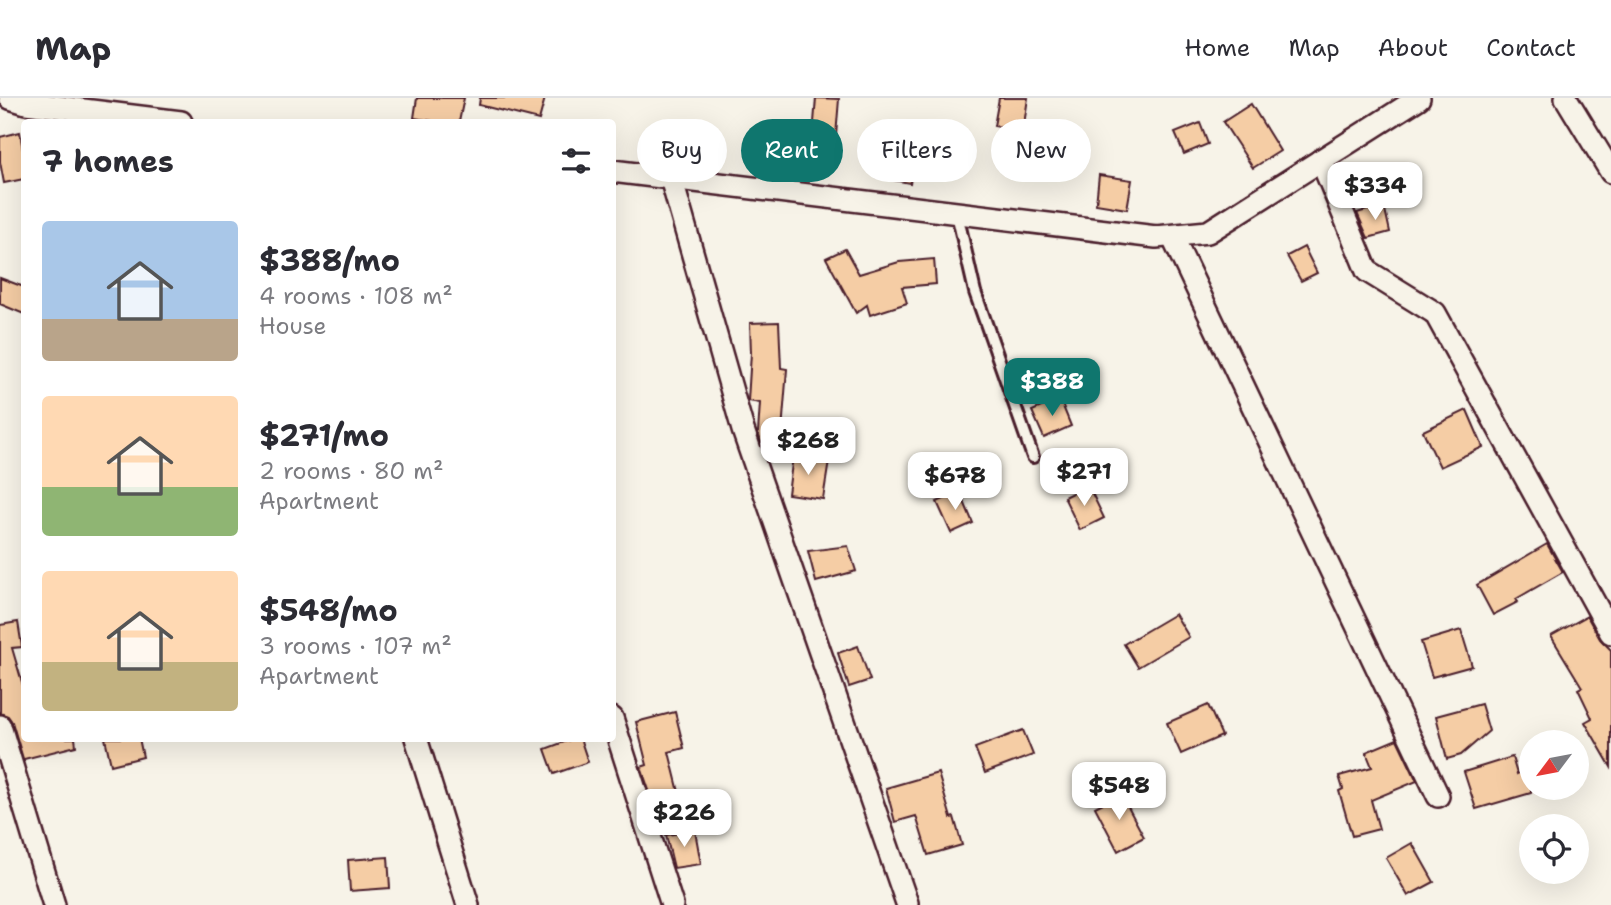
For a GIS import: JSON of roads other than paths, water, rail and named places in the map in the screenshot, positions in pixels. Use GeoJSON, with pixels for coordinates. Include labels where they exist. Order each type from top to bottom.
{"type":"FeatureCollection","features":[{"type":"Feature","properties":{"kind":"street"},"geometry":{"type":"LineString","coordinates":[[10,98],[124,119]]}},
{"type":"Feature","properties":{"kind":"street"},"geometry":{"type":"LineString","coordinates":[[703,182],[1156,237],[1208,232],[1419,98]]}},
{"type":"Feature","properties":{"kind":"street"},"geometry":{"type":"LineString","coordinates":[[1566,98],[1611,172]]}},
{"type":"Feature","properties":{"kind":"street"},"geometry":{"type":"LineString","coordinates":[[1321,160],[1367,271],[1434,313],[1611,633]]}},
{"type":"Feature","properties":{"kind":"street"},"geometry":{"type":"LineString","coordinates":[[616,171],[637,174]]}},
{"type":"Feature","properties":{"kind":"street"},"geometry":{"type":"LineString","coordinates":[[672,182],[743,430],[908,903]]}},
{"type":"Feature","properties":{"kind":"street"},"geometry":{"type":"LineString","coordinates":[[1172,236],[1438,796]]}},
{"type":"Feature","properties":{"kind":"street"},"geometry":{"type":"LineString","coordinates":[[0,726],[54,905]]}},
{"type":"Feature","properties":{"kind":"street"},"geometry":{"type":"LineString","coordinates":[[616,730],[672,905]]}},
{"type":"Feature","properties":{"kind":"street"},"geometry":{"type":"LineString","coordinates":[[417,742],[468,905]]}},
{"type":"Feature","properties":{"kind":"lane"},"geometry":{"type":"LineString","coordinates":[[957,214],[975,292],[1033,457]]}}]}
